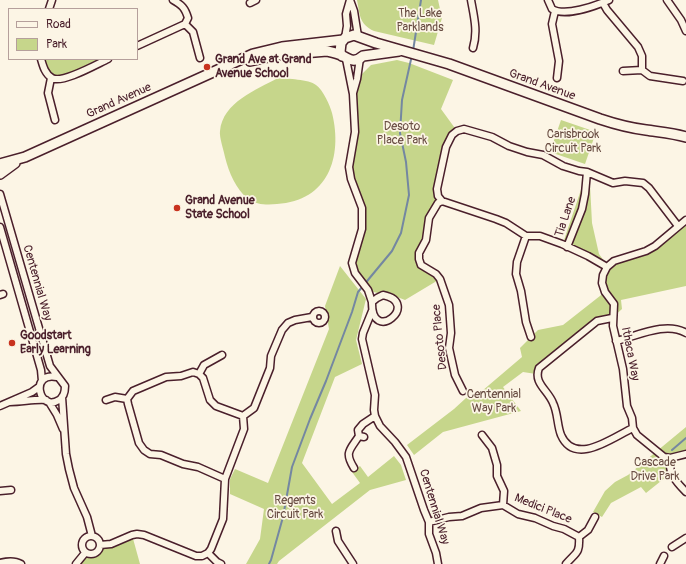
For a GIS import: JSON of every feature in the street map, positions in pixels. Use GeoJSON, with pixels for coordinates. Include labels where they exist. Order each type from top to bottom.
{"type":"FeatureCollection","features":[{"type":"Feature","properties":{"kind":"street"},"geometry":{"type":"LineString","coordinates":[[138,46],[185,24],[188,18],[186,9],[181,4],[173,0]]}},
{"type":"Feature","properties":{"kind":"street"},"geometry":{"type":"LineString","coordinates":[[350,0],[360,37],[365,47],[361,57],[353,94]]}},
{"type":"Feature","properties":{"kind":"street"},"geometry":{"type":"LineString","coordinates":[[350,0],[346,14],[347,26],[340,48],[344,57],[353,94],[355,132],[349,167],[351,179],[360,203],[362,214],[362,229],[352,263],[358,277],[367,288],[372,302],[372,311],[362,339],[375,395],[375,416],[363,424],[358,430],[361,436],[349,453],[349,459],[354,468]]}},
{"type":"Feature","properties":{"kind":"street"},"geometry":{"type":"LineString","coordinates":[[471,0],[476,30],[476,38],[473,48]]}},
{"type":"Feature","properties":{"kind":"street"},"geometry":{"type":"LineString","coordinates":[[548,0],[552,9],[563,13],[593,7],[609,0]]}},
{"type":"Feature","properties":{"kind":"street"},"geometry":{"type":"LineString","coordinates":[[667,0],[682,20],[686,30]]}},
{"type":"Feature","properties":{"kind":"street"},"geometry":{"type":"LineString","coordinates":[[604,1],[607,10],[638,47],[642,56],[642,70]]}},
{"type":"Feature","properties":{"kind":"street"},"geometry":{"type":"LineString","coordinates":[[555,11],[552,24],[560,66],[557,78]]}},
{"type":"Feature","properties":{"kind":"street"},"geometry":{"type":"LineString","coordinates":[[185,24],[193,32],[200,58]]}},
{"type":"Feature","properties":{"kind":"street","name":"Grand Avenue"},"geometry":{"type":"LineString","coordinates":[[0,164],[25,156],[253,54],[282,47],[344,39],[351,35],[450,64],[600,119],[646,130],[686,137]]}},
{"type":"Feature","properties":{"kind":"street","name":"Grand Avenue"},"geometry":{"type":"LineString","coordinates":[[224,68],[254,60],[306,52],[327,51],[353,61],[361,57],[404,51]]}},
{"type":"Feature","properties":{"kind":"street"},"geometry":{"type":"LineString","coordinates":[[41,60],[45,71],[51,78],[58,80],[66,78],[99,61]]}},
{"type":"Feature","properties":{"kind":"street"},"geometry":{"type":"LineString","coordinates":[[623,72],[642,70],[650,76],[684,82]]}},
{"type":"Feature","properties":{"kind":"street"},"geometry":{"type":"LineString","coordinates":[[51,78],[48,93],[55,120]]}},
{"type":"Feature","properties":{"kind":"street"},"geometry":{"type":"LineString","coordinates":[[678,226],[649,188],[643,183],[625,181],[613,183],[587,172],[563,166],[543,155],[527,152],[509,146],[492,137],[464,129],[457,131],[452,135],[446,147],[437,189],[438,196],[442,201],[506,223],[526,236],[540,236],[588,256],[607,267],[614,261],[655,246],[686,220]]}},
{"type":"Feature","properties":{"kind":"street","name":"Grand Avenue"},"geometry":{"type":"LineString","coordinates":[[674,134],[686,131]]}},
{"type":"Feature","properties":{"kind":"street","name":"Grand Avenue"},"geometry":{"type":"LineString","coordinates":[[0,174],[25,156]]}},
{"type":"Feature","properties":{"kind":"street","name":"Tia Lane"},"geometry":{"type":"LineString","coordinates":[[567,247],[582,209],[586,194],[587,172]]}},
{"type":"Feature","properties":{"kind":"street","name":"Centennial Way"},"geometry":{"type":"LineString","coordinates":[[0,194],[50,366],[65,386],[62,397],[66,454],[69,469],[74,488],[87,516],[92,536],[98,539],[100,545]]}},
{"type":"Feature","properties":{"kind":"street","name":"Desoto Place"},"geometry":{"type":"LineString","coordinates":[[442,201],[438,203],[429,218],[426,240],[419,253],[419,259],[421,264],[436,274],[440,279],[449,305],[451,333],[449,348],[454,375],[463,392]]}},
{"type":"Feature","properties":{"kind":"street","name":"Centennial Way"},"geometry":{"type":"LineString","coordinates":[[0,228],[41,370],[42,397],[48,401],[57,415],[64,433]]}},
{"type":"Feature","properties":{"kind":"street"},"geometry":{"type":"LineString","coordinates":[[526,236],[516,262],[516,274],[521,291],[526,322],[531,337]]}},
{"type":"Feature","properties":{"kind":"street","name":"Ithaca Way"},"geometry":{"type":"LineString","coordinates":[[607,267],[603,275],[602,283],[605,292],[614,304],[612,318],[623,369],[627,406],[632,418],[633,428],[637,435],[656,452],[664,457],[670,458]]}},
{"type":"Feature","properties":{"kind":"street"},"geometry":{"type":"LineString","coordinates":[[366,326],[390,320],[395,317],[398,310],[396,302],[391,297],[384,296],[367,288]]}},
{"type":"Feature","properties":{"kind":"street"},"geometry":{"type":"LineString","coordinates":[[372,302],[377,298],[384,296]]}},
{"type":"Feature","properties":{"kind":"street"},"geometry":{"type":"LineString","coordinates":[[372,311],[376,318],[383,321]]}},
{"type":"Feature","properties":{"kind":"street"},"geometry":{"type":"LineString","coordinates":[[242,416],[254,408],[270,368],[271,356],[282,330],[288,323],[295,320],[312,317]]}},
{"type":"Feature","properties":{"kind":"street"},"geometry":{"type":"LineString","coordinates":[[612,318],[597,321],[539,368],[536,374],[538,381],[554,403],[562,438],[566,444],[573,449],[582,450],[610,441],[623,432],[633,428]]}},
{"type":"Feature","properties":{"kind":"street"},"geometry":{"type":"LineString","coordinates":[[616,341],[633,337],[651,330],[668,328],[680,329],[686,333]]}},
{"type":"Feature","properties":{"kind":"street"},"geometry":{"type":"LineString","coordinates":[[199,374],[204,365],[222,356]]}},
{"type":"Feature","properties":{"kind":"street"},"geometry":{"type":"LineString","coordinates":[[225,479],[198,467],[183,464],[161,455],[150,454],[144,450],[139,443],[127,399],[133,391],[166,377],[181,376],[193,372],[199,374],[203,378],[210,400],[216,406],[242,416]]}},
{"type":"Feature","properties":{"kind":"street"},"geometry":{"type":"LineString","coordinates":[[0,406],[32,392],[49,376],[57,377]]}},
{"type":"Feature","properties":{"kind":"street"},"geometry":{"type":"LineString","coordinates":[[9,402],[36,400],[56,401],[62,397]]}},
{"type":"Feature","properties":{"kind":"street"},"geometry":{"type":"LineString","coordinates":[[106,400],[115,397],[127,399]]}},
{"type":"Feature","properties":{"kind":"street"},"geometry":{"type":"LineString","coordinates":[[85,553],[96,553],[100,545],[111,544],[137,534],[144,535],[196,556],[202,556],[208,553],[212,549],[223,518],[225,479],[244,429],[242,416]]}},
{"type":"Feature","properties":{"kind":"street","name":"Centennial Way"},"geometry":{"type":"LineString","coordinates":[[375,416],[380,426],[395,442],[406,457],[429,522],[428,534],[436,553],[438,564]]}},
{"type":"Feature","properties":{"kind":"street"},"geometry":{"type":"LineString","coordinates":[[482,434],[492,448],[497,476],[504,491],[503,504]]}},
{"type":"Feature","properties":{"kind":"street"},"geometry":{"type":"LineString","coordinates":[[686,454],[670,458],[669,464],[671,473],[677,483],[686,492]]}},
{"type":"Feature","properties":{"kind":"street"},"geometry":{"type":"LineString","coordinates":[[0,491],[11,490]]}},
{"type":"Feature","properties":{"kind":"street","name":"Medici Place"},"geometry":{"type":"LineString","coordinates":[[429,522],[449,517],[462,516],[481,508],[503,504],[518,514],[535,518],[564,529],[579,537]]}},
{"type":"Feature","properties":{"kind":"street","name":"Medici Place"},"geometry":{"type":"LineString","coordinates":[[579,537],[588,530],[595,517]]}},
{"type":"Feature","properties":{"kind":"street"},"geometry":{"type":"LineString","coordinates":[[336,531],[338,541],[353,564]]}},
{"type":"Feature","properties":{"kind":"street"},"geometry":{"type":"LineString","coordinates":[[85,553],[82,548],[82,542],[86,537],[92,536]]}},
{"type":"Feature","properties":{"kind":"street","name":"Medici Place"},"geometry":{"type":"LineString","coordinates":[[566,564],[577,552],[579,547],[579,537]]}},
{"type":"Feature","properties":{"kind":"street"},"geometry":{"type":"LineString","coordinates":[[672,547],[686,538]]}},
{"type":"Feature","properties":{"kind":"street"},"geometry":{"type":"LineString","coordinates":[[76,564],[85,553]]}},
{"type":"Feature","properties":{"kind":"street"},"geometry":{"type":"LineString","coordinates":[[208,553],[221,564]]}},
{"type":"Feature","properties":{"kind":"street"},"geometry":{"type":"LineString","coordinates":[[660,564],[664,556]]}},
{"type":"Feature","properties":{"kind":"street"},"geometry":{"type":"LineString","coordinates":[[0,563],[6,561],[16,561],[21,564]]}},
{"type":"Feature","properties":{"kind":"green space","name":"The Lake Parklands"},"geometry":{"type":"Polygon","coordinates":[[[357,0],[438,0],[442,18],[434,45],[374,31],[363,22],[357,0]]]}},
{"type":"Feature","properties":{"kind":"green space"},"geometry":{"type":"Polygon","coordinates":[[[42,60],[98,60],[99,63],[66,78],[51,78],[42,60]]]}},
{"type":"Feature","properties":{"kind":"green space","name":"Desoto Place Park"},"geometry":{"type":"Polygon","coordinates":[[[397,60],[409,63],[453,80],[441,109],[457,131],[452,135],[437,189],[442,201],[433,210],[419,259],[440,279],[405,300],[392,295],[383,295],[368,290],[353,268],[362,220],[351,179],[353,94],[362,74],[371,65],[397,60]]]}},
{"type":"Feature","properties":{"kind":"green space"},"geometry":{"type":"Polygon","coordinates":[[[278,78],[313,83],[319,87],[330,106],[332,113],[335,129],[335,145],[333,160],[328,174],[320,185],[309,195],[294,201],[277,204],[262,204],[248,199],[237,186],[227,163],[220,131],[222,121],[227,112],[234,105],[251,92],[278,78]]]}},
{"type":"Feature","properties":{"kind":"green space","name":"Carisbrook Circuit Park"},"geometry":{"type":"Polygon","coordinates":[[[561,120],[596,132],[585,164],[550,152],[561,120]]]}},
{"type":"Feature","properties":{"kind":"green space"},"geometry":{"type":"Polygon","coordinates":[[[587,172],[590,185],[592,223],[599,254],[607,265],[563,243],[587,172]]]}},
{"type":"Feature","properties":{"kind":"green space","name":"Centennial Way Park"},"geometry":{"type":"Polygon","coordinates":[[[686,220],[686,286],[621,300],[622,309],[612,318],[601,319],[536,374],[523,372],[503,387],[521,411],[443,432],[414,455],[407,445],[466,398],[482,391],[522,357],[520,348],[538,330],[563,325],[605,292],[602,283],[607,267],[646,251],[686,220]]]}},
{"type":"Feature","properties":{"kind":"green space","name":"Regents Circuit Park"},"geometry":{"type":"Polygon","coordinates":[[[340,266],[366,299],[356,340],[362,364],[335,377],[302,463],[332,504],[360,483],[352,472],[360,466],[368,477],[394,456],[401,465],[406,480],[370,490],[277,564],[246,564],[260,539],[264,509],[230,494],[230,479],[235,469],[268,483],[329,329],[325,306],[340,266]]]}},
{"type":"Feature","properties":{"kind":"green space","name":"Cascade Drive Park"},"geometry":{"type":"Polygon","coordinates":[[[686,427],[686,454],[670,458],[671,473],[646,493],[641,487],[611,503],[602,517],[593,512],[605,491],[615,482],[628,475],[686,427]]]}},
{"type":"Feature","properties":{"kind":"green space"},"geometry":{"type":"Polygon","coordinates":[[[132,535],[140,564],[76,564],[85,553],[92,554],[100,545],[132,535]]]}},
{"type":"Feature","properties":{"kind":"waterway"},"geometry":{"type":"LineString","coordinates":[[413,51],[421,0]]}},
{"type":"Feature","properties":{"kind":"waterway"},"geometry":{"type":"LineString","coordinates":[[269,564],[283,517],[292,467],[326,381],[358,292],[392,251],[401,233],[409,195],[406,162],[400,133],[402,100],[412,55]]}},
{"type":"Feature","properties":{"kind":"waterway"},"geometry":{"type":"LineString","coordinates":[[672,450],[686,438]]}},
{"type":"Feature","properties":{"kind":"place","name":"Grand Ave at Grand Avenue School"},"geometry":{"type":"Point","coordinates":[207,67]}},
{"type":"Feature","properties":{"kind":"place","name":"Grand Avenue State School"},"geometry":{"type":"Point","coordinates":[177,208]}},
{"type":"Feature","properties":{"kind":"place","name":"Goodstart Early Learning"},"geometry":{"type":"Point","coordinates":[12,343]}}]}
